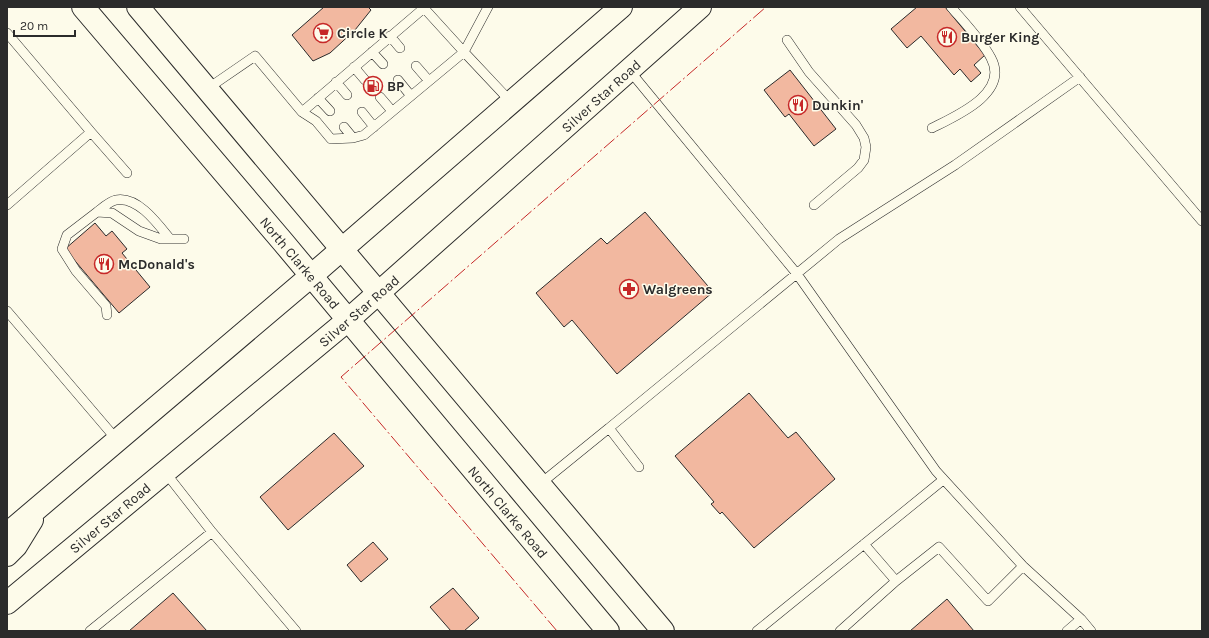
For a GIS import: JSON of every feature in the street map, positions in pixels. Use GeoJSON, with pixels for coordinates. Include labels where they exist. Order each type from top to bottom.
{"type":"FeatureCollection","features":[{"type":"Feature","properties":{"kind":"main road","name":"North Clarke Road"},"geometry":{"type":"LineString","coordinates":[[83,7],[311,276],[608,631]]}},
{"type":"Feature","properties":{"kind":"main road"},"geometry":{"type":"LineString","coordinates":[[138,7],[663,631]]}},
{"type":"Feature","properties":{"kind":"main road"},"geometry":{"type":"LineString","coordinates":[[7,534],[311,276],[621,7]]}},
{"type":"Feature","properties":{"kind":"main road","name":"Silver Star Road"},"geometry":{"type":"LineString","coordinates":[[7,602],[380,294],[700,7]]}},
{"type":"Feature","properties":{"kind":"main road"},"geometry":{"type":"LineString","coordinates":[[7,554],[16,546],[42,504]]}},
{"type":"Feature","properties":{"kind":"lane"},"geometry":{"type":"LineString","coordinates":[[207,89],[256,56],[302,112],[316,121],[331,139],[353,138],[364,135],[464,52],[488,7]]}},
{"type":"Feature","properties":{"kind":"lane"},"geometry":{"type":"LineString","coordinates":[[932,128],[958,114],[979,100],[991,90],[994,77],[995,68],[991,56],[951,7]]}},
{"type":"Feature","properties":{"kind":"lane"},"geometry":{"type":"LineString","coordinates":[[1020,7],[1202,221]]}},
{"type":"Feature","properties":{"kind":"lane"},"geometry":{"type":"LineString","coordinates":[[302,112],[424,8],[511,102]]}},
{"type":"Feature","properties":{"kind":"lane"},"geometry":{"type":"LineString","coordinates":[[7,34],[127,173]]}},
{"type":"Feature","properties":{"kind":"lane"},"geometry":{"type":"LineString","coordinates":[[390,36],[400,48]]}},
{"type":"Feature","properties":{"kind":"lane"},"geometry":{"type":"LineString","coordinates":[[787,40],[809,72],[856,125],[864,138],[866,147],[864,160],[858,168],[814,205]]}},
{"type":"Feature","properties":{"kind":"lane"},"geometry":{"type":"LineString","coordinates":[[372,52],[383,64]]}},
{"type":"Feature","properties":{"kind":"lane"},"geometry":{"type":"LineString","coordinates":[[416,66],[429,81]]}},
{"type":"Feature","properties":{"kind":"lane"},"geometry":{"type":"LineString","coordinates":[[354,67],[365,80]]}},
{"type":"Feature","properties":{"kind":"lane"},"geometry":{"type":"LineString","coordinates":[[629,70],[678,132],[797,274],[936,471],[1022,566],[1081,619],[1091,631]]}},
{"type":"Feature","properties":{"kind":"lane"},"geometry":{"type":"LineString","coordinates":[[540,484],[839,238],[955,165],[1080,77]]}},
{"type":"Feature","properties":{"kind":"lane"},"geometry":{"type":"LineString","coordinates":[[398,80],[411,96]]}},
{"type":"Feature","properties":{"kind":"lane"},"geometry":{"type":"LineString","coordinates":[[336,82],[347,95]]}},
{"type":"Feature","properties":{"kind":"lane"},"geometry":{"type":"LineString","coordinates":[[380,97],[392,111]]}},
{"type":"Feature","properties":{"kind":"lane"},"geometry":{"type":"LineString","coordinates":[[318,98],[330,111]]}},
{"type":"Feature","properties":{"kind":"lane"},"geometry":{"type":"LineString","coordinates":[[362,112],[374,127]]}},
{"type":"Feature","properties":{"kind":"lane"},"geometry":{"type":"LineString","coordinates":[[344,127],[353,138]]}},
{"type":"Feature","properties":{"kind":"lane"},"geometry":{"type":"LineString","coordinates":[[7,205],[91,132]]}},
{"type":"Feature","properties":{"kind":"lane"},"geometry":{"type":"LineString","coordinates":[[107,316],[106,306],[76,271],[62,249],[67,235],[115,200],[128,200],[143,209],[170,239]]}},
{"type":"Feature","properties":{"kind":"lane"},"geometry":{"type":"LineString","coordinates":[[97,212],[112,213],[140,231],[161,239],[184,239]]}},
{"type":"Feature","properties":{"kind":"lane"},"geometry":{"type":"LineString","coordinates":[[7,311],[117,440]]}},
{"type":"Feature","properties":{"kind":"lane"},"geometry":{"type":"LineString","coordinates":[[609,428],[639,467]]}},
{"type":"Feature","properties":{"kind":"lane"},"geometry":{"type":"LineString","coordinates":[[165,472],[212,532],[296,631]]}},
{"type":"Feature","properties":{"kind":"lane"},"geometry":{"type":"LineString","coordinates":[[757,631],[944,480]]}},
{"type":"Feature","properties":{"kind":"lane"},"geometry":{"type":"LineString","coordinates":[[90,631],[212,532]]}},
{"type":"Feature","properties":{"kind":"lane"},"geometry":{"type":"LineString","coordinates":[[864,544],[896,581]]}},
{"type":"Feature","properties":{"kind":"lane"},"geometry":{"type":"LineString","coordinates":[[840,631],[896,581],[939,547],[988,601],[1022,566]]}},
{"type":"Feature","properties":{"kind":"lane"},"geometry":{"type":"LineString","coordinates":[[1067,631],[1081,619]]}},
{"type":"Feature","properties":{"kind":"building","name":"Circle K"},"geometry":{"type":"Polygon","coordinates":[[[324,7],[368,7],[371,10],[355,30],[330,53],[313,61],[292,35],[324,7]]]}},
{"type":"Feature","properties":{"kind":"building"},"geometry":{"type":"Polygon","coordinates":[[[917,7],[945,7],[985,55],[974,65],[981,73],[971,82],[960,69],[954,75],[921,36],[907,48],[891,29],[917,7]]]}},
{"type":"Feature","properties":{"kind":"building"},"geometry":{"type":"Polygon","coordinates":[[[790,70],[836,129],[814,146],[789,114],[785,117],[764,90],[790,70]]]}},
{"type":"Feature","properties":{"kind":"building"},"geometry":{"type":"Polygon","coordinates":[[[645,212],[713,292],[617,374],[572,320],[564,327],[536,293],[601,238],[607,244],[645,212]]]}},
{"type":"Feature","properties":{"kind":"building"},"geometry":{"type":"Polygon","coordinates":[[[95,223],[106,236],[112,231],[127,249],[122,253],[150,287],[119,313],[65,249],[95,223]]]}},
{"type":"Feature","properties":{"kind":"building"},"geometry":{"type":"Polygon","coordinates":[[[749,393],[788,438],[796,432],[835,479],[754,548],[722,512],[720,514],[711,504],[714,502],[675,456],[749,393]]]}},
{"type":"Feature","properties":{"kind":"building"},"geometry":{"type":"Polygon","coordinates":[[[334,433],[364,466],[288,530],[260,497],[334,433]]]}},
{"type":"Feature","properties":{"kind":"building"},"geometry":{"type":"Polygon","coordinates":[[[373,542],[388,559],[361,582],[347,565],[373,542]]]}},
{"type":"Feature","properties":{"kind":"building"},"geometry":{"type":"Polygon","coordinates":[[[453,588],[479,618],[464,631],[451,631],[430,607],[453,588]]]}},
{"type":"Feature","properties":{"kind":"building"},"geometry":{"type":"Polygon","coordinates":[[[173,593],[207,631],[129,631],[173,593]]]}},
{"type":"Feature","properties":{"kind":"building"},"geometry":{"type":"Polygon","coordinates":[[[947,599],[974,631],[910,631],[947,599]]]}},
{"type":"Feature","properties":{"kind":"power"},"geometry":{"type":"LineString","coordinates":[[557,631],[341,377],[766,7]]}},
{"type":"Feature","properties":{"kind":"place","name":"Circle K"},"geometry":{"type":"Point","coordinates":[323,33]}},
{"type":"Feature","properties":{"kind":"place","name":"Burger King"},"geometry":{"type":"Point","coordinates":[947,37]}},
{"type":"Feature","properties":{"kind":"place","name":"BP"},"geometry":{"type":"Point","coordinates":[373,86]}},
{"type":"Feature","properties":{"kind":"place","name":"Dunkin'"},"geometry":{"type":"Point","coordinates":[798,105]}},
{"type":"Feature","properties":{"kind":"place","name":"McDonald's"},"geometry":{"type":"Point","coordinates":[104,264]}},
{"type":"Feature","properties":{"kind":"place","name":"Walgreens"},"geometry":{"type":"Point","coordinates":[629,289]}}]}
